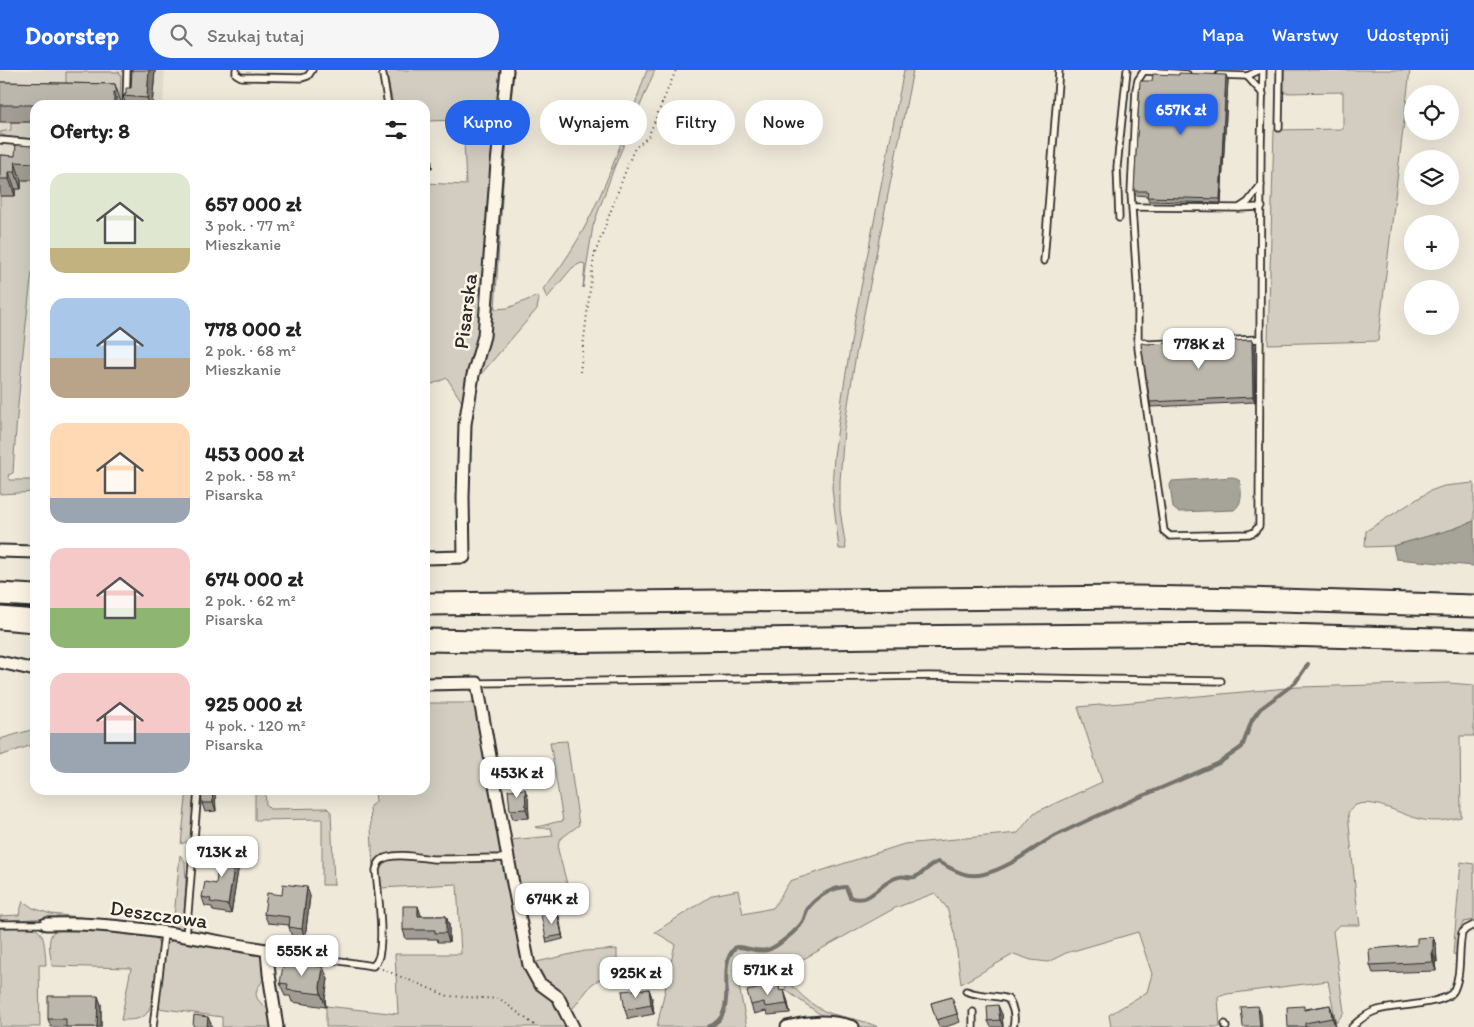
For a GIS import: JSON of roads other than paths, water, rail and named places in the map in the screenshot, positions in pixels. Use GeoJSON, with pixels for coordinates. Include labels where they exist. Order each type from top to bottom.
{"type":"FeatureCollection","features":[{"type":"Feature","properties":{"kind":"highway"},"geometry":{"type":"LineString","coordinates":[[0,594],[30,596]]}},
{"type":"Feature","properties":{"kind":"highway"},"geometry":{"type":"LineString","coordinates":[[430,604],[1136,597],[1474,606]]}},
{"type":"Feature","properties":{"kind":"highway"},"geometry":{"type":"LineString","coordinates":[[0,618],[30,621]]}},
{"type":"Feature","properties":{"kind":"highway"},"geometry":{"type":"LineString","coordinates":[[430,640],[545,642],[1237,634],[1474,640]]}},
{"type":"Feature","properties":{"kind":"street","name":"Pisarska"},"geometry":{"type":"LineString","coordinates":[[430,558],[464,557],[465,424],[473,375],[484,336],[497,163],[508,70]]}},
{"type":"Feature","properties":{"kind":"street"},"geometry":{"type":"LineString","coordinates":[[0,550],[30,552]]}},
{"type":"Feature","properties":{"kind":"street"},"geometry":{"type":"LineString","coordinates":[[0,662],[30,669]]}},
{"type":"Feature","properties":{"kind":"street"},"geometry":{"type":"LineString","coordinates":[[430,684],[477,683],[529,965],[539,983],[558,997],[573,1027]]}},
{"type":"Feature","properties":{"kind":"street","name":"Deszczowa"},"geometry":{"type":"LineString","coordinates":[[46,924],[86,924],[267,950]]}},
{"type":"Feature","properties":{"kind":"street"},"geometry":{"type":"LineString","coordinates":[[267,950],[277,1027]]}},
{"type":"Feature","properties":{"kind":"street"},"geometry":{"type":"LineString","coordinates":[[787,1027],[824,1021],[853,1027]]}},
{"type":"Feature","properties":{"kind":"lane"},"geometry":{"type":"LineString","coordinates":[[126,70],[126,100]]}},
{"type":"Feature","properties":{"kind":"lane"},"geometry":{"type":"LineString","coordinates":[[236,70],[236,74],[241,77],[302,78],[308,76],[312,70]]}},
{"type":"Feature","properties":{"kind":"lane"},"geometry":{"type":"LineString","coordinates":[[382,70],[387,100]]}},
{"type":"Feature","properties":{"kind":"lane"},"geometry":{"type":"LineString","coordinates":[[1044,261],[1059,70]]}},
{"type":"Feature","properties":{"kind":"lane"},"geometry":{"type":"LineString","coordinates":[[1119,218],[1116,167],[1127,70]]}},
{"type":"Feature","properties":{"kind":"lane"},"geometry":{"type":"LineString","coordinates":[[1198,74],[1144,71],[1138,80],[1136,89],[1131,179],[1138,341],[1142,384],[1164,531],[1170,536],[1237,536],[1254,532],[1259,526],[1262,70],[1247,76],[1208,75]]}},
{"type":"Feature","properties":{"kind":"lane"},"geometry":{"type":"LineString","coordinates":[[1279,128],[1280,70]]}},
{"type":"Feature","properties":{"kind":"lane"},"geometry":{"type":"LineString","coordinates":[[1247,76],[1263,94]]}},
{"type":"Feature","properties":{"kind":"lane"},"geometry":{"type":"LineString","coordinates":[[0,140],[30,143]]}},
{"type":"Feature","properties":{"kind":"lane"},"geometry":{"type":"LineString","coordinates":[[1239,208],[1248,202],[1261,185]]}},
{"type":"Feature","properties":{"kind":"lane"},"geometry":{"type":"LineString","coordinates":[[1133,206],[1262,207]]}},
{"type":"Feature","properties":{"kind":"lane"},"geometry":{"type":"LineString","coordinates":[[1138,341],[1149,344],[1260,339]]}},
{"type":"Feature","properties":{"kind":"lane"},"geometry":{"type":"LineString","coordinates":[[477,683],[929,676],[1221,682]]}},
{"type":"Feature","properties":{"kind":"lane"},"geometry":{"type":"LineString","coordinates":[[186,937],[198,795]]}},
{"type":"Feature","properties":{"kind":"lane","name":"Deszczowa"},"geometry":{"type":"LineString","coordinates":[[267,950],[373,966],[377,962],[380,953],[376,870],[382,859],[389,856],[432,859],[508,858]]}},
{"type":"Feature","properties":{"kind":"lane"},"geometry":{"type":"LineString","coordinates":[[0,924],[46,924]]}},
{"type":"Feature","properties":{"kind":"lane"},"geometry":{"type":"LineString","coordinates":[[1352,1027],[1368,1014],[1378,1010],[1436,1001],[1452,995],[1456,984],[1462,933],[1474,925]]}},
{"type":"Feature","properties":{"kind":"lane"},"geometry":{"type":"LineString","coordinates":[[153,1027],[164,934]]}},
{"type":"Feature","properties":{"kind":"lane"},"geometry":{"type":"LineString","coordinates":[[966,991],[979,996],[1008,999],[1013,1010],[1013,1027]]}},
{"type":"Feature","properties":{"kind":"lane"},"geometry":{"type":"LineString","coordinates":[[973,1012],[974,1027]]}},
{"type":"Feature","properties":{"kind":"waterway"},"geometry":{"type":"LineString","coordinates":[[708,1027],[717,1022],[725,1007],[728,960],[736,947],[763,951],[776,946],[792,934],[800,925],[804,920],[807,910],[814,901],[824,894],[841,887],[846,887],[850,897],[864,898],[893,879],[915,877],[938,862],[971,875],[994,871],[1012,863],[1046,841],[1075,826],[1219,763],[1242,747],[1252,720],[1260,709],[1295,683],[1308,664]]}}]}
